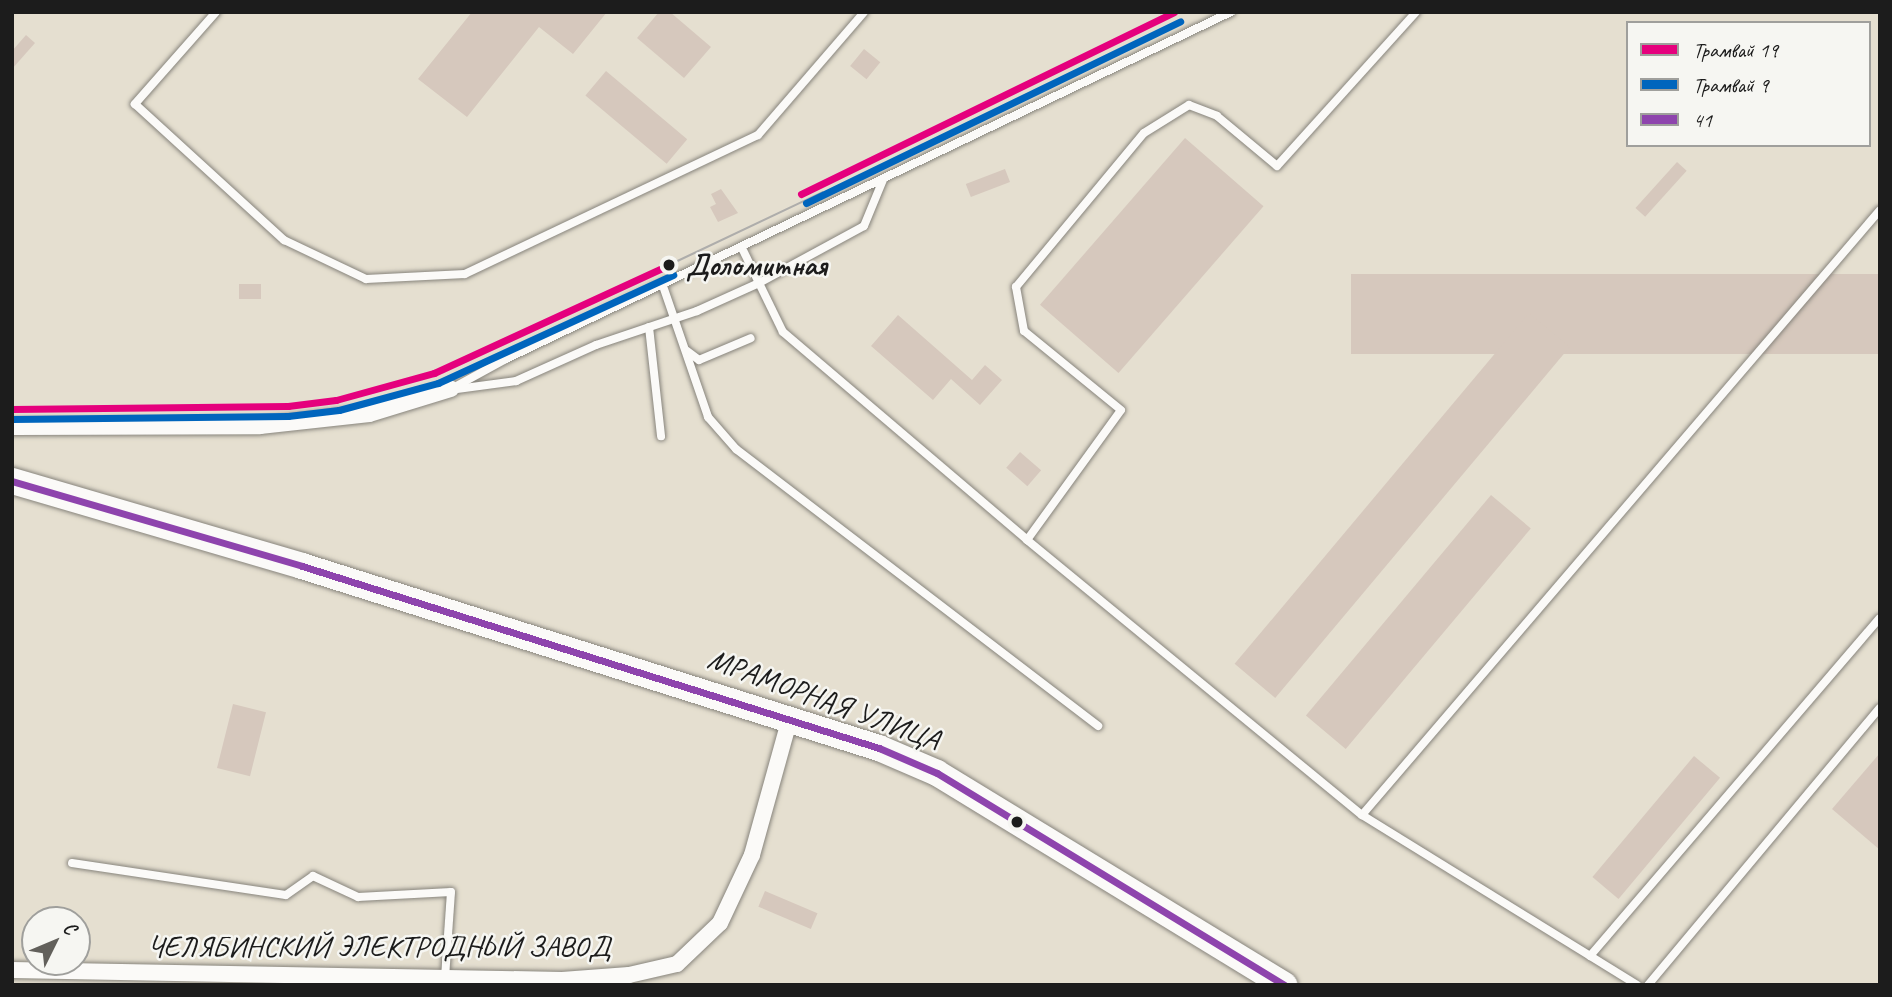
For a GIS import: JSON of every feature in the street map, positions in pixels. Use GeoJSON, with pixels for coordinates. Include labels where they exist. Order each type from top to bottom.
{"type":"FeatureCollection","features":[{"type":"Feature","properties":{"kind":"main road","name":"МРАМОРНАЯ УЛИЦА"},"geometry":{"type":"LineString","coordinates":[[12,481],[302,566],[790,718],[937,773],[1284,985]]}},
{"type":"Feature","properties":{"kind":"street"},"geometry":{"type":"LineString","coordinates":[[12,427],[260,426],[369,414],[451,389]]}},
{"type":"Feature","properties":{"kind":"street","name":"ЧЕЛЯБИНСКИЙ ЭЛЕКТРОДНЫЙ ЗАВОД"},"geometry":{"type":"LineString","coordinates":[[12,970],[562,980],[629,975],[677,964],[720,923],[751,855],[790,718]]}},
{"type":"Feature","properties":{"kind":"lane"},"geometry":{"type":"LineString","coordinates":[[216,12],[135,104],[284,240],[366,279],[465,274],[758,135],[864,12]]}},
{"type":"Feature","properties":{"kind":"lane"},"geometry":{"type":"LineString","coordinates":[[451,389],[1231,12]]}},
{"type":"Feature","properties":{"kind":"lane"},"geometry":{"type":"LineString","coordinates":[[1027,540],[1121,410],[1024,331],[1016,287],[1144,133],[1189,105],[1217,116],[1277,166],[1416,12]]}},
{"type":"Feature","properties":{"kind":"lane"},"geometry":{"type":"LineString","coordinates":[[451,389],[516,381],[596,345],[677,318],[759,283],[864,226],[883,180]]}},
{"type":"Feature","properties":{"kind":"lane"},"geometry":{"type":"LineString","coordinates":[[1362,815],[1880,210]]}},
{"type":"Feature","properties":{"kind":"lane"},"geometry":{"type":"LineString","coordinates":[[742,248],[783,331],[1027,540],[1362,815],[1637,985]]}},
{"type":"Feature","properties":{"kind":"lane"},"geometry":{"type":"LineString","coordinates":[[663,286],[677,318],[708,417],[736,449],[1098,726]]}},
{"type":"Feature","properties":{"kind":"lane"},"geometry":{"type":"LineString","coordinates":[[649,327],[661,436]]}},
{"type":"Feature","properties":{"kind":"lane"},"geometry":{"type":"LineString","coordinates":[[687,351],[699,360],[751,338]]}},
{"type":"Feature","properties":{"kind":"lane"},"geometry":{"type":"LineString","coordinates":[[1590,956],[1880,618]]}},
{"type":"Feature","properties":{"kind":"lane"},"geometry":{"type":"LineString","coordinates":[[1648,985],[1880,708]]}},
{"type":"Feature","properties":{"kind":"lane"},"geometry":{"type":"LineString","coordinates":[[72,863],[286,895],[313,876],[358,897],[451,892],[445,978]]}},
{"type":"Feature","properties":{"kind":"building"},"geometry":{"type":"Polygon","coordinates":[[[472,12],[607,12],[573,54],[539,27],[467,117],[418,79],[472,12]]]}},
{"type":"Feature","properties":{"kind":"building"},"geometry":{"type":"Polygon","coordinates":[[[659,12],[670,12],[711,47],[684,78],[637,38],[659,12]]]}},
{"type":"Feature","properties":{"kind":"building"},"geometry":{"type":"Polygon","coordinates":[[[26,35],[35,43],[12,69],[12,51],[26,35]]]}},
{"type":"Feature","properties":{"kind":"building"},"geometry":{"type":"Polygon","coordinates":[[[864,49],[880,62],[866,79],[850,66],[864,49]]]}},
{"type":"Feature","properties":{"kind":"building"},"geometry":{"type":"Polygon","coordinates":[[[606,71],[687,139],[667,164],[585,96],[606,71]]]}},
{"type":"Feature","properties":{"kind":"building"},"geometry":{"type":"Polygon","coordinates":[[[1185,138],[1263,206],[1119,373],[1040,305],[1185,138]]]}},
{"type":"Feature","properties":{"kind":"building"},"geometry":{"type":"Polygon","coordinates":[[[1677,162],[1687,171],[1645,217],[1636,208],[1677,162]]]}},
{"type":"Feature","properties":{"kind":"building"},"geometry":{"type":"Polygon","coordinates":[[[1005,169],[1010,182],[971,197],[966,184],[1005,169]]]}},
{"type":"Feature","properties":{"kind":"building"},"geometry":{"type":"Polygon","coordinates":[[[721,189],[738,213],[718,222],[710,207],[716,204],[711,194],[721,189]]]}},
{"type":"Feature","properties":{"kind":"building"},"geometry":{"type":"Polygon","coordinates":[[[1351,274],[1880,274],[1880,354],[1351,354],[1351,274]]]}},
{"type":"Feature","properties":{"kind":"building"},"geometry":{"type":"Polygon","coordinates":[[[1697,274],[1727,300],[1692,340],[1662,314],[1697,274]]]}},
{"type":"Feature","properties":{"kind":"building"},"geometry":{"type":"Polygon","coordinates":[[[239,284],[261,284],[261,299],[239,299],[239,284]]]}},
{"type":"Feature","properties":{"kind":"building"},"geometry":{"type":"Polygon","coordinates":[[[1529,313],[1570,347],[1275,698],[1235,664],[1529,313]]]}},
{"type":"Feature","properties":{"kind":"building"},"geometry":{"type":"Polygon","coordinates":[[[898,315],[972,380],[985,365],[1002,380],[980,405],[951,379],[933,400],[871,346],[898,315]]]}},
{"type":"Feature","properties":{"kind":"building"},"geometry":{"type":"Polygon","coordinates":[[[1020,452],[1041,470],[1027,486],[1006,468],[1020,452]]]}},
{"type":"Feature","properties":{"kind":"building"},"geometry":{"type":"Polygon","coordinates":[[[1491,495],[1531,528],[1346,749],[1306,716],[1491,495]]]}},
{"type":"Feature","properties":{"kind":"building"},"geometry":{"type":"Polygon","coordinates":[[[233,704],[266,712],[250,776],[217,768],[233,704]]]}},
{"type":"Feature","properties":{"kind":"building"},"geometry":{"type":"Polygon","coordinates":[[[1880,753],[1880,850],[1832,809],[1880,753]]]}},
{"type":"Feature","properties":{"kind":"building"},"geometry":{"type":"Polygon","coordinates":[[[1694,756],[1720,778],[1618,899],[1592,877],[1694,756]]]}},
{"type":"Feature","properties":{"kind":"building"},"geometry":{"type":"Polygon","coordinates":[[[765,891],[817,913],[811,929],[758,907],[765,891]]]}},
{"type":"Feature","properties":{"kind":"tram line","name":"19"},"geometry":{"type":"LineString","coordinates":[[801,194],[1174,12]]}},
{"type":"Feature","properties":{"kind":"tram line","name":"9"},"geometry":{"type":"LineString","coordinates":[[806,203],[1180,21]]}},
{"type":"Feature","properties":{"kind":"tram line"},"geometry":{"type":"LineString","coordinates":[[669,265],[823,192]]}},
{"type":"Feature","properties":{"kind":"tram line","name":"19"},"geometry":{"type":"LineString","coordinates":[[12,409],[288,406],[336,400],[434,373],[669,265]]}},
{"type":"Feature","properties":{"kind":"tram line","name":"9"},"geometry":{"type":"LineString","coordinates":[[12,419],[288,416],[339,410],[438,383],[673,275]]}},
{"type":"Feature","properties":{"kind":"transit line","name":"41"},"geometry":{"type":"LineString","coordinates":[[12,481],[302,566],[879,748],[937,773],[1284,985]]}},
{"type":"Feature","properties":{"kind":"place","name":"Доломитная"},"geometry":{"type":"Point","coordinates":[669,265]}}]}
